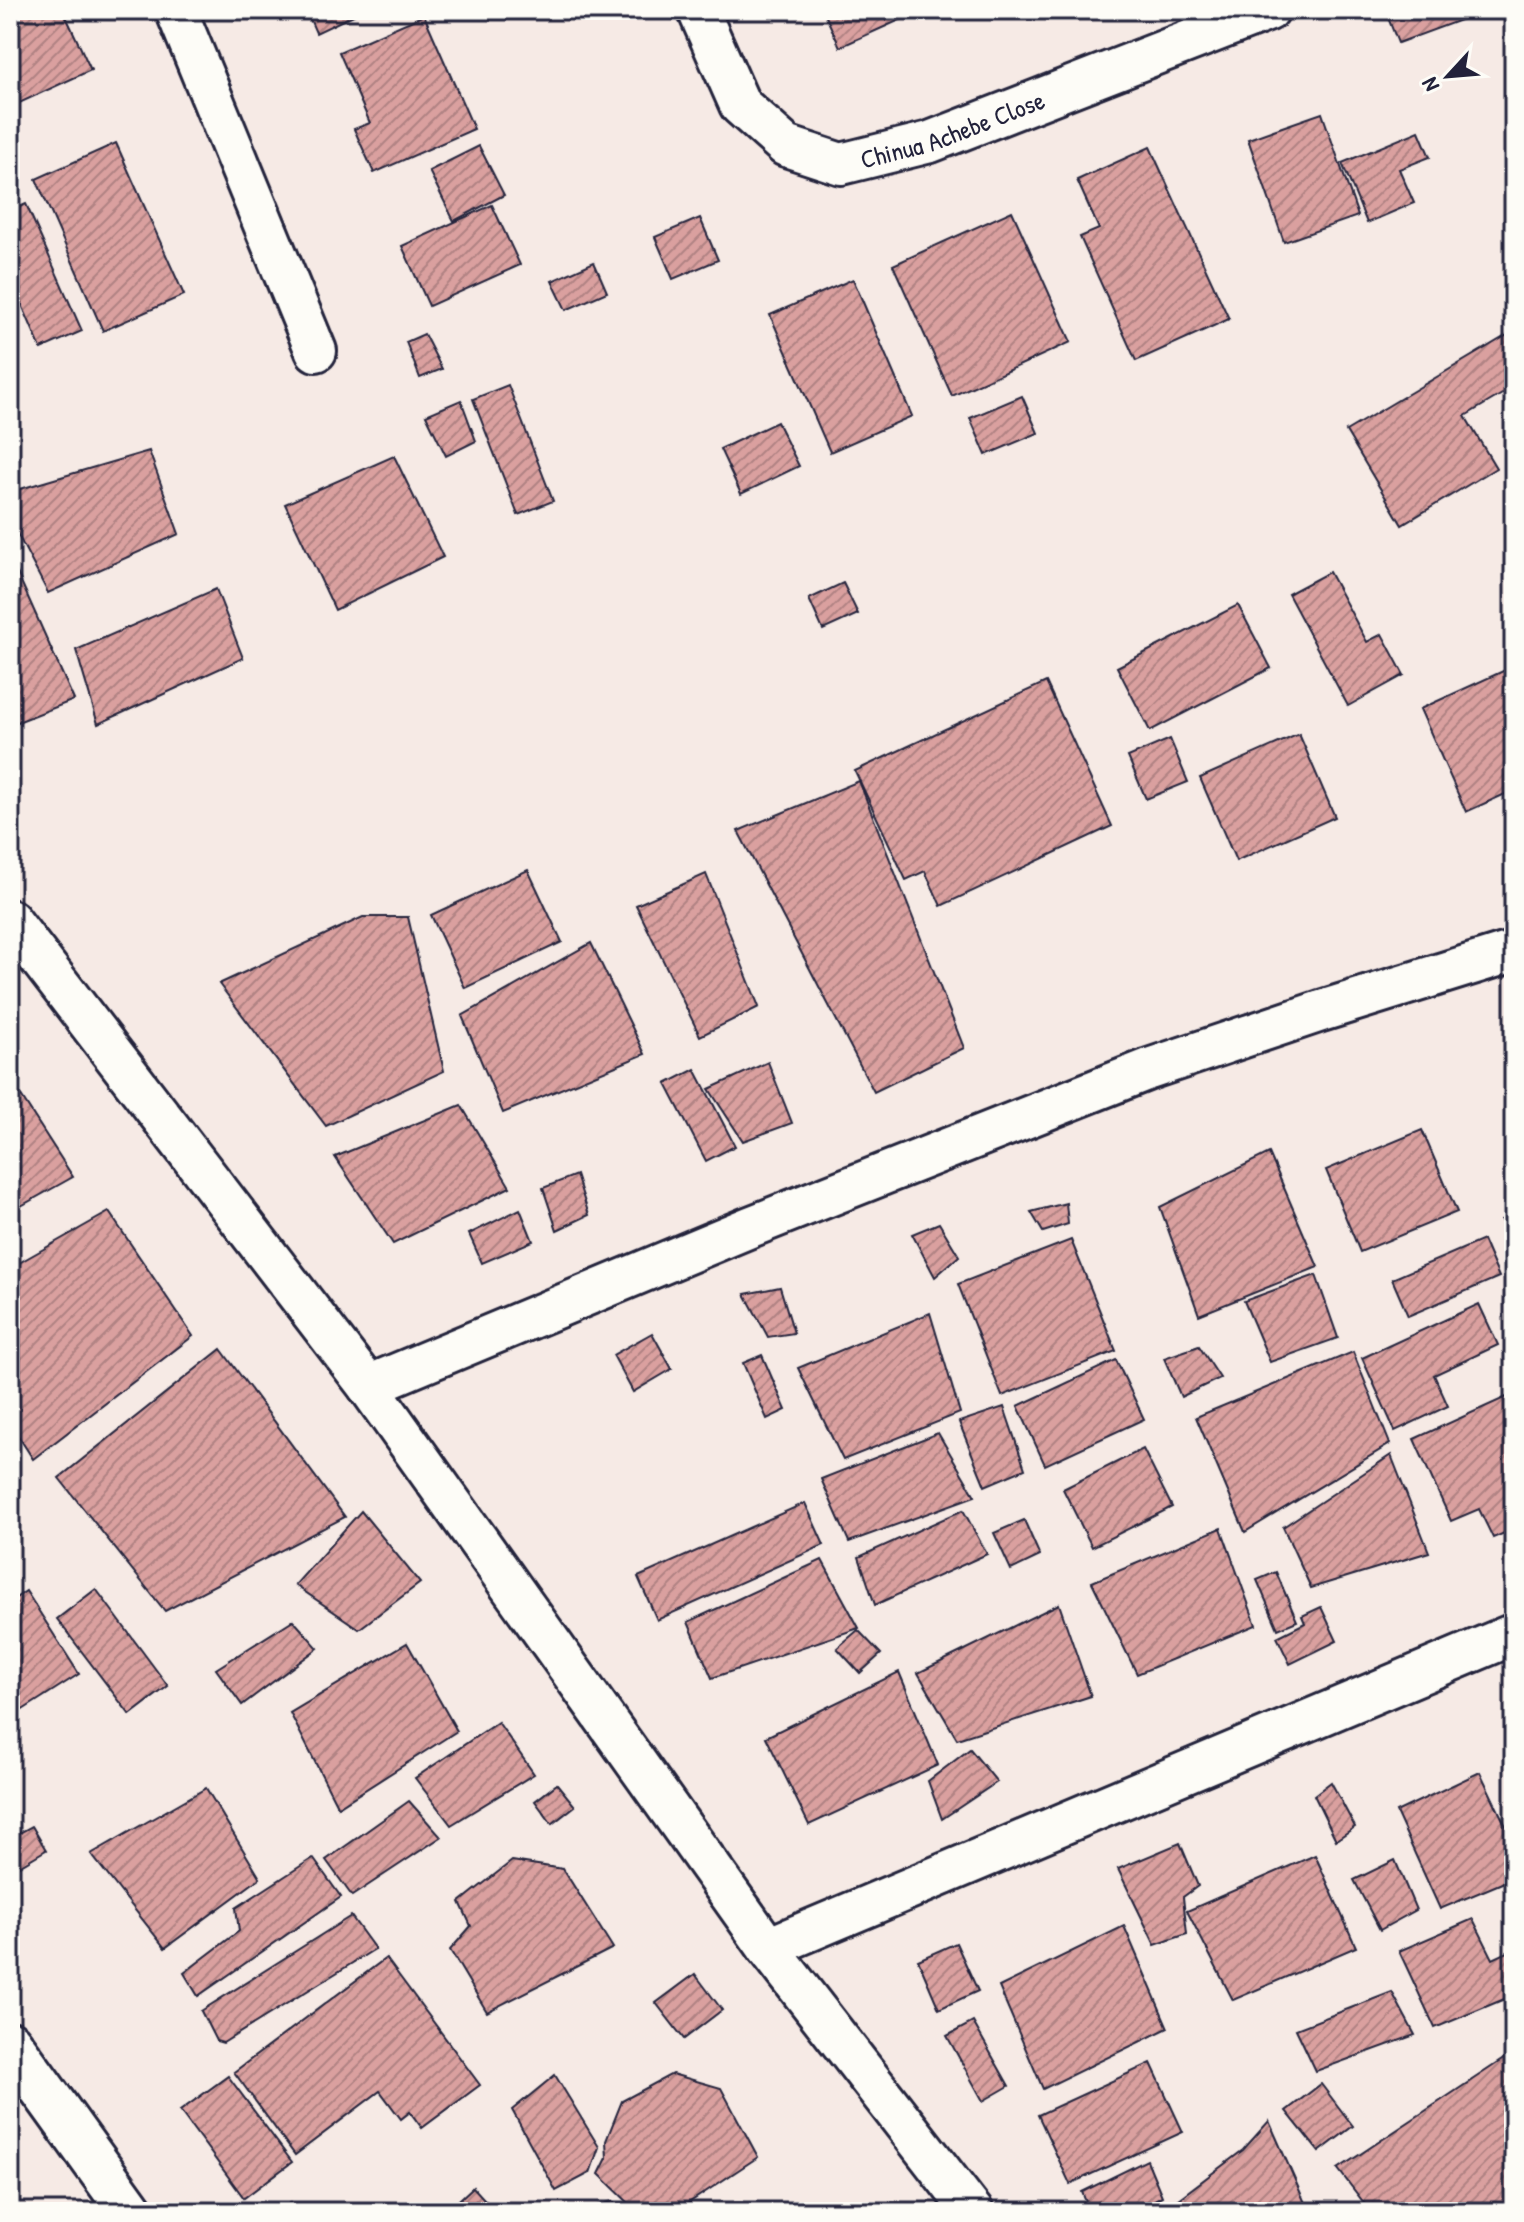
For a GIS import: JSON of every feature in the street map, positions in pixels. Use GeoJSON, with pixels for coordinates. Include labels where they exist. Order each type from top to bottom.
{"type":"FeatureCollection","features":[{"type":"Feature","properties":{"kind":"street"},"geometry":{"type":"LineString","coordinates":[[176,10],[316,351]]}},
{"type":"Feature","properties":{"kind":"street","name":"Chinua Achebe Close"},"geometry":{"type":"LineString","coordinates":[[698,10],[740,105],[786,146],[841,164],[930,142],[1269,10]]}},
{"type":"Feature","properties":{"kind":"street"},"geometry":{"type":"LineString","coordinates":[[10,920],[368,1386],[768,1948],[973,2212]]}},
{"type":"Feature","properties":{"kind":"street"},"geometry":{"type":"LineString","coordinates":[[368,1386],[750,1227],[1149,1069],[1514,951]]}},
{"type":"Feature","properties":{"kind":"street"},"geometry":{"type":"LineString","coordinates":[[768,1948],[1514,1634]]}},
{"type":"Feature","properties":{"kind":"street"},"geometry":{"type":"LineString","coordinates":[[10,2044],[131,2212]]}},
{"type":"Feature","properties":{"kind":"building"},"geometry":{"type":"Polygon","coordinates":[[[10,10],[63,10],[91,70],[15,105],[10,93],[10,10]]]}},
{"type":"Feature","properties":{"kind":"building"},"geometry":{"type":"Polygon","coordinates":[[[306,10],[364,10],[316,33],[306,10]]]}},
{"type":"Feature","properties":{"kind":"building"},"geometry":{"type":"Polygon","coordinates":[[[823,10],[922,10],[840,47],[823,10]]]}},
{"type":"Feature","properties":{"kind":"building"},"geometry":{"type":"Polygon","coordinates":[[[1385,10],[1463,10],[1466,18],[1398,43],[1385,10]]]}},
{"type":"Feature","properties":{"kind":"building"},"geometry":{"type":"Polygon","coordinates":[[[424,15],[474,129],[374,173],[354,129],[370,123],[339,52],[424,15]]]}},
{"type":"Feature","properties":{"kind":"building"},"geometry":{"type":"Polygon","coordinates":[[[1322,113],[1358,216],[1284,242],[1248,139],[1322,113]]]}},
{"type":"Feature","properties":{"kind":"building"},"geometry":{"type":"Polygon","coordinates":[[[1419,131],[1430,157],[1399,169],[1414,203],[1367,223],[1342,163],[1419,131]]]}},
{"type":"Feature","properties":{"kind":"building"},"geometry":{"type":"Polygon","coordinates":[[[116,143],[184,295],[103,331],[36,179],[116,143]]]}},
{"type":"Feature","properties":{"kind":"building"},"geometry":{"type":"Polygon","coordinates":[[[479,146],[504,195],[454,221],[429,171],[479,146]]]}},
{"type":"Feature","properties":{"kind":"building"},"geometry":{"type":"Polygon","coordinates":[[[1150,147],[1229,319],[1136,361],[1080,237],[1099,229],[1077,180],[1150,147]]]}},
{"type":"Feature","properties":{"kind":"building"},"geometry":{"type":"Polygon","coordinates":[[[26,204],[82,331],[41,349],[10,277],[10,211],[26,204]]]}},
{"type":"Feature","properties":{"kind":"building"},"geometry":{"type":"Polygon","coordinates":[[[492,205],[520,265],[429,306],[402,246],[492,205]]]}},
{"type":"Feature","properties":{"kind":"building"},"geometry":{"type":"Polygon","coordinates":[[[1012,211],[1071,342],[952,396],[893,265],[1012,211]]]}},
{"type":"Feature","properties":{"kind":"building"},"geometry":{"type":"Polygon","coordinates":[[[700,218],[718,260],[673,279],[655,237],[700,218]]]}},
{"type":"Feature","properties":{"kind":"building"},"geometry":{"type":"Polygon","coordinates":[[[594,262],[607,292],[566,310],[552,281],[594,262]]]}},
{"type":"Feature","properties":{"kind":"building"},"geometry":{"type":"Polygon","coordinates":[[[853,279],[912,416],[830,452],[770,315],[853,279]]]}},
{"type":"Feature","properties":{"kind":"building"},"geometry":{"type":"Polygon","coordinates":[[[1514,331],[1514,387],[1465,416],[1496,468],[1402,525],[1346,431],[1514,331]]]}},
{"type":"Feature","properties":{"kind":"building"},"geometry":{"type":"Polygon","coordinates":[[[424,334],[442,369],[420,378],[406,342],[424,334]]]}},
{"type":"Feature","properties":{"kind":"building"},"geometry":{"type":"Polygon","coordinates":[[[508,385],[553,501],[518,515],[473,399],[508,385]]]}},
{"type":"Feature","properties":{"kind":"building"},"geometry":{"type":"Polygon","coordinates":[[[1022,396],[1038,433],[986,455],[970,418],[1022,396]]]}},
{"type":"Feature","properties":{"kind":"building"},"geometry":{"type":"Polygon","coordinates":[[[461,400],[476,441],[446,456],[426,415],[461,400]]]}},
{"type":"Feature","properties":{"kind":"building"},"geometry":{"type":"Polygon","coordinates":[[[777,422],[799,466],[741,494],[720,449],[777,422]]]}},
{"type":"Feature","properties":{"kind":"building"},"geometry":{"type":"Polygon","coordinates":[[[149,451],[179,534],[48,593],[10,520],[10,492],[149,451]]]}},
{"type":"Feature","properties":{"kind":"building"},"geometry":{"type":"Polygon","coordinates":[[[394,456],[443,557],[335,610],[285,504],[394,456]]]}},
{"type":"Feature","properties":{"kind":"building"},"geometry":{"type":"Polygon","coordinates":[[[10,557],[74,700],[10,725],[10,557]]]}},
{"type":"Feature","properties":{"kind":"building"},"geometry":{"type":"Polygon","coordinates":[[[1329,572],[1367,642],[1382,634],[1404,675],[1348,706],[1288,594],[1329,572]]]}},
{"type":"Feature","properties":{"kind":"building"},"geometry":{"type":"Polygon","coordinates":[[[843,583],[858,614],[823,630],[809,599],[843,583]]]}},
{"type":"Feature","properties":{"kind":"building"},"geometry":{"type":"Polygon","coordinates":[[[216,589],[243,658],[98,724],[76,650],[216,589]]]}},
{"type":"Feature","properties":{"kind":"building"},"geometry":{"type":"Polygon","coordinates":[[[1238,605],[1271,668],[1150,731],[1117,667],[1238,605]]]}},
{"type":"Feature","properties":{"kind":"building"},"geometry":{"type":"Polygon","coordinates":[[[1514,666],[1514,790],[1466,812],[1420,709],[1514,666]]]}},
{"type":"Feature","properties":{"kind":"building"},"geometry":{"type":"Polygon","coordinates":[[[1046,682],[1112,826],[941,906],[925,871],[906,880],[855,771],[1046,682]]]}},
{"type":"Feature","properties":{"kind":"building"},"geometry":{"type":"Polygon","coordinates":[[[1299,734],[1335,817],[1236,861],[1200,778],[1299,734]]]}},
{"type":"Feature","properties":{"kind":"building"},"geometry":{"type":"Polygon","coordinates":[[[1170,739],[1188,782],[1146,799],[1128,757],[1170,739]]]}},
{"type":"Feature","properties":{"kind":"building"},"geometry":{"type":"Polygon","coordinates":[[[859,781],[964,1048],[874,1092],[738,831],[859,781]]]}},
{"type":"Feature","properties":{"kind":"building"},"geometry":{"type":"Polygon","coordinates":[[[528,870],[562,942],[465,988],[431,915],[528,870]]]}},
{"type":"Feature","properties":{"kind":"building"},"geometry":{"type":"Polygon","coordinates":[[[706,874],[759,1007],[700,1036],[636,905],[706,874]]]}},
{"type":"Feature","properties":{"kind":"building"},"geometry":{"type":"Polygon","coordinates":[[[363,917],[408,917],[444,1071],[326,1126],[219,984],[363,917]]]}},
{"type":"Feature","properties":{"kind":"building"},"geometry":{"type":"Polygon","coordinates":[[[591,943],[645,1054],[503,1113],[462,1016],[591,943]]]}},
{"type":"Feature","properties":{"kind":"building"},"geometry":{"type":"Polygon","coordinates":[[[768,1062],[792,1123],[743,1141],[709,1089],[768,1062]]]}},
{"type":"Feature","properties":{"kind":"building"},"geometry":{"type":"Polygon","coordinates":[[[695,1069],[735,1146],[706,1161],[666,1084],[695,1069]]]}},
{"type":"Feature","properties":{"kind":"building"},"geometry":{"type":"Polygon","coordinates":[[[10,1079],[73,1177],[10,1212],[10,1079]]]}},
{"type":"Feature","properties":{"kind":"building"},"geometry":{"type":"Polygon","coordinates":[[[1514,1096],[1514,1124],[1506,1098],[1514,1096]]]}},
{"type":"Feature","properties":{"kind":"building"},"geometry":{"type":"Polygon","coordinates":[[[461,1105],[510,1187],[393,1244],[335,1157],[461,1105]]]}},
{"type":"Feature","properties":{"kind":"building"},"geometry":{"type":"Polygon","coordinates":[[[1422,1130],[1457,1212],[1360,1252],[1326,1170],[1422,1130]]]}},
{"type":"Feature","properties":{"kind":"building"},"geometry":{"type":"Polygon","coordinates":[[[1269,1153],[1318,1267],[1199,1315],[1160,1207],[1269,1153]]]}},
{"type":"Feature","properties":{"kind":"building"},"geometry":{"type":"Polygon","coordinates":[[[576,1175],[589,1215],[557,1230],[543,1188],[576,1175]]]}},
{"type":"Feature","properties":{"kind":"building"},"geometry":{"type":"Polygon","coordinates":[[[1066,1203],[1068,1224],[1043,1232],[1031,1212],[1066,1203]]]}},
{"type":"Feature","properties":{"kind":"building"},"geometry":{"type":"Polygon","coordinates":[[[520,1209],[533,1241],[482,1263],[469,1234],[520,1209]]]}},
{"type":"Feature","properties":{"kind":"building"},"geometry":{"type":"Polygon","coordinates":[[[109,1212],[193,1336],[33,1459],[10,1423],[10,1268],[109,1212]]]}},
{"type":"Feature","properties":{"kind":"building"},"geometry":{"type":"Polygon","coordinates":[[[1514,1214],[1514,1249],[1501,1220],[1514,1214]]]}},
{"type":"Feature","properties":{"kind":"building"},"geometry":{"type":"Polygon","coordinates":[[[939,1223],[959,1256],[935,1277],[912,1234],[939,1223]]]}},
{"type":"Feature","properties":{"kind":"building"},"geometry":{"type":"Polygon","coordinates":[[[1071,1240],[1116,1351],[1002,1396],[958,1284],[1071,1240]]]}},
{"type":"Feature","properties":{"kind":"building"},"geometry":{"type":"Polygon","coordinates":[[[1483,1240],[1499,1277],[1408,1316],[1392,1279],[1483,1240]]]}},
{"type":"Feature","properties":{"kind":"building"},"geometry":{"type":"Polygon","coordinates":[[[1316,1275],[1338,1338],[1270,1362],[1244,1301],[1316,1275]]]}},
{"type":"Feature","properties":{"kind":"building"},"geometry":{"type":"Polygon","coordinates":[[[780,1287],[794,1333],[768,1337],[745,1294],[780,1287]]]}},
{"type":"Feature","properties":{"kind":"building"},"geometry":{"type":"Polygon","coordinates":[[[1479,1304],[1498,1345],[1434,1375],[1448,1406],[1395,1431],[1362,1358],[1479,1304]]]}},
{"type":"Feature","properties":{"kind":"building"},"geometry":{"type":"Polygon","coordinates":[[[930,1313],[960,1413],[843,1460],[798,1368],[930,1313]]]}},
{"type":"Feature","properties":{"kind":"building"},"geometry":{"type":"Polygon","coordinates":[[[652,1333],[672,1369],[633,1392],[613,1355],[652,1333]]]}},
{"type":"Feature","properties":{"kind":"building"},"geometry":{"type":"Polygon","coordinates":[[[1199,1346],[1220,1378],[1181,1397],[1164,1358],[1199,1346]]]}},
{"type":"Feature","properties":{"kind":"building"},"geometry":{"type":"Polygon","coordinates":[[[221,1349],[345,1517],[165,1611],[59,1478],[221,1349]]]}},
{"type":"Feature","properties":{"kind":"building"},"geometry":{"type":"Polygon","coordinates":[[[1353,1352],[1390,1444],[1245,1532],[1196,1417],[1353,1352]]]}},
{"type":"Feature","properties":{"kind":"building"},"geometry":{"type":"Polygon","coordinates":[[[762,1355],[786,1410],[767,1419],[743,1363],[762,1355]]]}},
{"type":"Feature","properties":{"kind":"building"},"geometry":{"type":"Polygon","coordinates":[[[1116,1360],[1144,1419],[1045,1465],[1018,1406],[1116,1360]]]}},
{"type":"Feature","properties":{"kind":"building"},"geometry":{"type":"Polygon","coordinates":[[[1513,1394],[1514,1529],[1493,1538],[1479,1509],[1451,1521],[1414,1439],[1513,1394]]]}},
{"type":"Feature","properties":{"kind":"building"},"geometry":{"type":"Polygon","coordinates":[[[1004,1407],[1025,1469],[985,1486],[959,1422],[1004,1407]]]}},
{"type":"Feature","properties":{"kind":"building"},"geometry":{"type":"Polygon","coordinates":[[[938,1433],[975,1496],[849,1542],[821,1479],[938,1433]]]}},
{"type":"Feature","properties":{"kind":"building"},"geometry":{"type":"Polygon","coordinates":[[[1143,1449],[1172,1507],[1092,1547],[1063,1489],[1143,1449]]]}},
{"type":"Feature","properties":{"kind":"building"},"geometry":{"type":"Polygon","coordinates":[[[1391,1455],[1429,1552],[1311,1588],[1283,1527],[1391,1455]]]}},
{"type":"Feature","properties":{"kind":"building"},"geometry":{"type":"Polygon","coordinates":[[[805,1503],[824,1545],[657,1620],[638,1577],[805,1503]]]}},
{"type":"Feature","properties":{"kind":"building"},"geometry":{"type":"Polygon","coordinates":[[[963,1510],[987,1554],[875,1605],[859,1557],[963,1510]]]}},
{"type":"Feature","properties":{"kind":"building"},"geometry":{"type":"Polygon","coordinates":[[[361,1511],[420,1583],[359,1629],[295,1585],[361,1511]]]}},
{"type":"Feature","properties":{"kind":"building"},"geometry":{"type":"Polygon","coordinates":[[[1024,1520],[1040,1556],[1011,1570],[994,1533],[1024,1520]]]}},
{"type":"Feature","properties":{"kind":"building"},"geometry":{"type":"Polygon","coordinates":[[[1221,1528],[1256,1625],[1137,1674],[1092,1582],[1221,1528]]]}},
{"type":"Feature","properties":{"kind":"building"},"geometry":{"type":"Polygon","coordinates":[[[822,1560],[859,1628],[712,1678],[688,1622],[822,1560]]]}},
{"type":"Feature","properties":{"kind":"building"},"geometry":{"type":"Polygon","coordinates":[[[1276,1572],[1297,1621],[1278,1629],[1257,1580],[1276,1572]]]}},
{"type":"Feature","properties":{"kind":"building"},"geometry":{"type":"Polygon","coordinates":[[[96,1589],[168,1686],[130,1715],[57,1619],[96,1589]]]}},
{"type":"Feature","properties":{"kind":"building"},"geometry":{"type":"Polygon","coordinates":[[[26,1591],[79,1674],[10,1718],[10,1602],[26,1591]]]}},
{"type":"Feature","properties":{"kind":"building"},"geometry":{"type":"Polygon","coordinates":[[[1059,1604],[1091,1696],[957,1739],[918,1673],[1059,1604]]]}},
{"type":"Feature","properties":{"kind":"building"},"geometry":{"type":"Polygon","coordinates":[[[1321,1607],[1337,1641],[1290,1664],[1277,1637],[1305,1623],[1302,1616],[1321,1607]]]}},
{"type":"Feature","properties":{"kind":"building"},"geometry":{"type":"Polygon","coordinates":[[[293,1620],[318,1648],[242,1705],[216,1669],[293,1620]]]}},
{"type":"Feature","properties":{"kind":"building"},"geometry":{"type":"Polygon","coordinates":[[[858,1630],[881,1654],[860,1673],[837,1648],[858,1630]]]}},
{"type":"Feature","properties":{"kind":"building"},"geometry":{"type":"Polygon","coordinates":[[[407,1643],[457,1731],[338,1807],[290,1713],[407,1643]]]}},
{"type":"Feature","properties":{"kind":"building"},"geometry":{"type":"Polygon","coordinates":[[[899,1672],[938,1765],[809,1825],[766,1737],[899,1672]]]}},
{"type":"Feature","properties":{"kind":"building"},"geometry":{"type":"Polygon","coordinates":[[[498,1722],[534,1774],[451,1825],[415,1778],[498,1722]]]}},
{"type":"Feature","properties":{"kind":"building"},"geometry":{"type":"Polygon","coordinates":[[[970,1749],[997,1782],[942,1819],[928,1781],[970,1749]]]}},
{"type":"Feature","properties":{"kind":"building"},"geometry":{"type":"Polygon","coordinates":[[[1480,1772],[1514,1843],[1514,1878],[1440,1909],[1396,1812],[1480,1772]]]}},
{"type":"Feature","properties":{"kind":"building"},"geometry":{"type":"Polygon","coordinates":[[[1331,1782],[1355,1827],[1336,1840],[1314,1795],[1331,1782]]]}},
{"type":"Feature","properties":{"kind":"building"},"geometry":{"type":"Polygon","coordinates":[[[557,1784],[575,1806],[552,1824],[535,1801],[557,1784]]]}},
{"type":"Feature","properties":{"kind":"building"},"geometry":{"type":"Polygon","coordinates":[[[206,1788],[260,1878],[165,1948],[91,1854],[206,1788]]]}},
{"type":"Feature","properties":{"kind":"building"},"geometry":{"type":"Polygon","coordinates":[[[409,1801],[441,1837],[352,1896],[326,1860],[409,1801]]]}},
{"type":"Feature","properties":{"kind":"building"},"geometry":{"type":"Polygon","coordinates":[[[32,1826],[46,1850],[19,1866],[10,1858],[10,1838],[32,1826]]]}},
{"type":"Feature","properties":{"kind":"building"},"geometry":{"type":"Polygon","coordinates":[[[1180,1843],[1198,1886],[1183,1897],[1187,1934],[1155,1945],[1118,1869],[1180,1843]]]}},
{"type":"Feature","properties":{"kind":"building"},"geometry":{"type":"Polygon","coordinates":[[[1315,1855],[1356,1947],[1233,2000],[1187,1911],[1315,1855]]]}},
{"type":"Feature","properties":{"kind":"building"},"geometry":{"type":"Polygon","coordinates":[[[313,1858],[341,1897],[198,1996],[184,1973],[239,1931],[236,1908],[313,1858]]]}},
{"type":"Feature","properties":{"kind":"building"},"geometry":{"type":"Polygon","coordinates":[[[1395,1860],[1416,1910],[1380,1930],[1354,1880],[1395,1860]]]}},
{"type":"Feature","properties":{"kind":"building"},"geometry":{"type":"Polygon","coordinates":[[[512,1861],[563,1869],[613,1948],[487,2012],[450,1950],[471,1926],[460,1902],[512,1861]]]}},
{"type":"Feature","properties":{"kind":"building"},"geometry":{"type":"Polygon","coordinates":[[[351,1916],[375,1949],[223,2043],[216,2041],[201,2011],[351,1916]]]}},
{"type":"Feature","properties":{"kind":"building"},"geometry":{"type":"Polygon","coordinates":[[[1473,1919],[1493,1959],[1514,1949],[1514,1995],[1435,2028],[1399,1951],[1473,1919]]]}},
{"type":"Feature","properties":{"kind":"building"},"geometry":{"type":"Polygon","coordinates":[[[1124,1926],[1168,2028],[1043,2089],[999,1987],[1124,1926]]]}},
{"type":"Feature","properties":{"kind":"building"},"geometry":{"type":"Polygon","coordinates":[[[956,1943],[978,1991],[939,2009],[918,1960],[956,1943]]]}},
{"type":"Feature","properties":{"kind":"building"},"geometry":{"type":"Polygon","coordinates":[[[386,1958],[480,2085],[422,2128],[410,2112],[401,2119],[380,2091],[295,2155],[234,2072],[386,1958]]]}},
{"type":"Feature","properties":{"kind":"building"},"geometry":{"type":"Polygon","coordinates":[[[695,1974],[722,2010],[684,2039],[656,2003],[695,1974]]]}},
{"type":"Feature","properties":{"kind":"building"},"geometry":{"type":"Polygon","coordinates":[[[1392,1992],[1415,2035],[1316,2071],[1296,2029],[1392,1992]]]}},
{"type":"Feature","properties":{"kind":"building"},"geometry":{"type":"Polygon","coordinates":[[[973,2022],[1009,2086],[983,2101],[947,2036],[973,2022]]]}},
{"type":"Feature","properties":{"kind":"building"},"geometry":{"type":"Polygon","coordinates":[[[1514,2052],[1514,2212],[1371,2212],[1338,2169],[1514,2052]]]}},
{"type":"Feature","properties":{"kind":"building"},"geometry":{"type":"Polygon","coordinates":[[[1151,2063],[1183,2132],[1070,2184],[1038,2115],[1151,2063]]]}},
{"type":"Feature","properties":{"kind":"building"},"geometry":{"type":"Polygon","coordinates":[[[672,2074],[721,2088],[758,2157],[675,2212],[638,2212],[599,2174],[607,2158],[606,2141],[622,2101],[672,2074]]]}},
{"type":"Feature","properties":{"kind":"building"},"geometry":{"type":"Polygon","coordinates":[[[555,2075],[599,2147],[590,2173],[556,2191],[512,2110],[555,2075]]]}},
{"type":"Feature","properties":{"kind":"building"},"geometry":{"type":"Polygon","coordinates":[[[228,2076],[292,2162],[244,2198],[180,2111],[228,2076]]]}},
{"type":"Feature","properties":{"kind":"building"},"geometry":{"type":"Polygon","coordinates":[[[1321,2084],[1353,2126],[1319,2152],[1286,2111],[1321,2084]]]}},
{"type":"Feature","properties":{"kind":"building"},"geometry":{"type":"Polygon","coordinates":[[[1269,2121],[1309,2212],[1161,2212],[1243,2150],[1269,2121]]]}},
{"type":"Feature","properties":{"kind":"building"},"geometry":{"type":"Polygon","coordinates":[[[1147,2160],[1162,2196],[1132,2212],[1090,2212],[1082,2192],[1147,2160]]]}},
{"type":"Feature","properties":{"kind":"building"},"geometry":{"type":"Polygon","coordinates":[[[473,2187],[496,2212],[446,2212],[473,2187]]]}},
{"type":"Feature","properties":{"kind":"building"},"geometry":{"type":"Polygon","coordinates":[[[613,2201],[623,2212],[585,2210],[613,2201]]]}},
{"type":"Feature","properties":{"kind":"building"},"geometry":{"type":"Polygon","coordinates":[[[291,2202],[299,2212],[280,2212],[291,2202]]]}}]}
